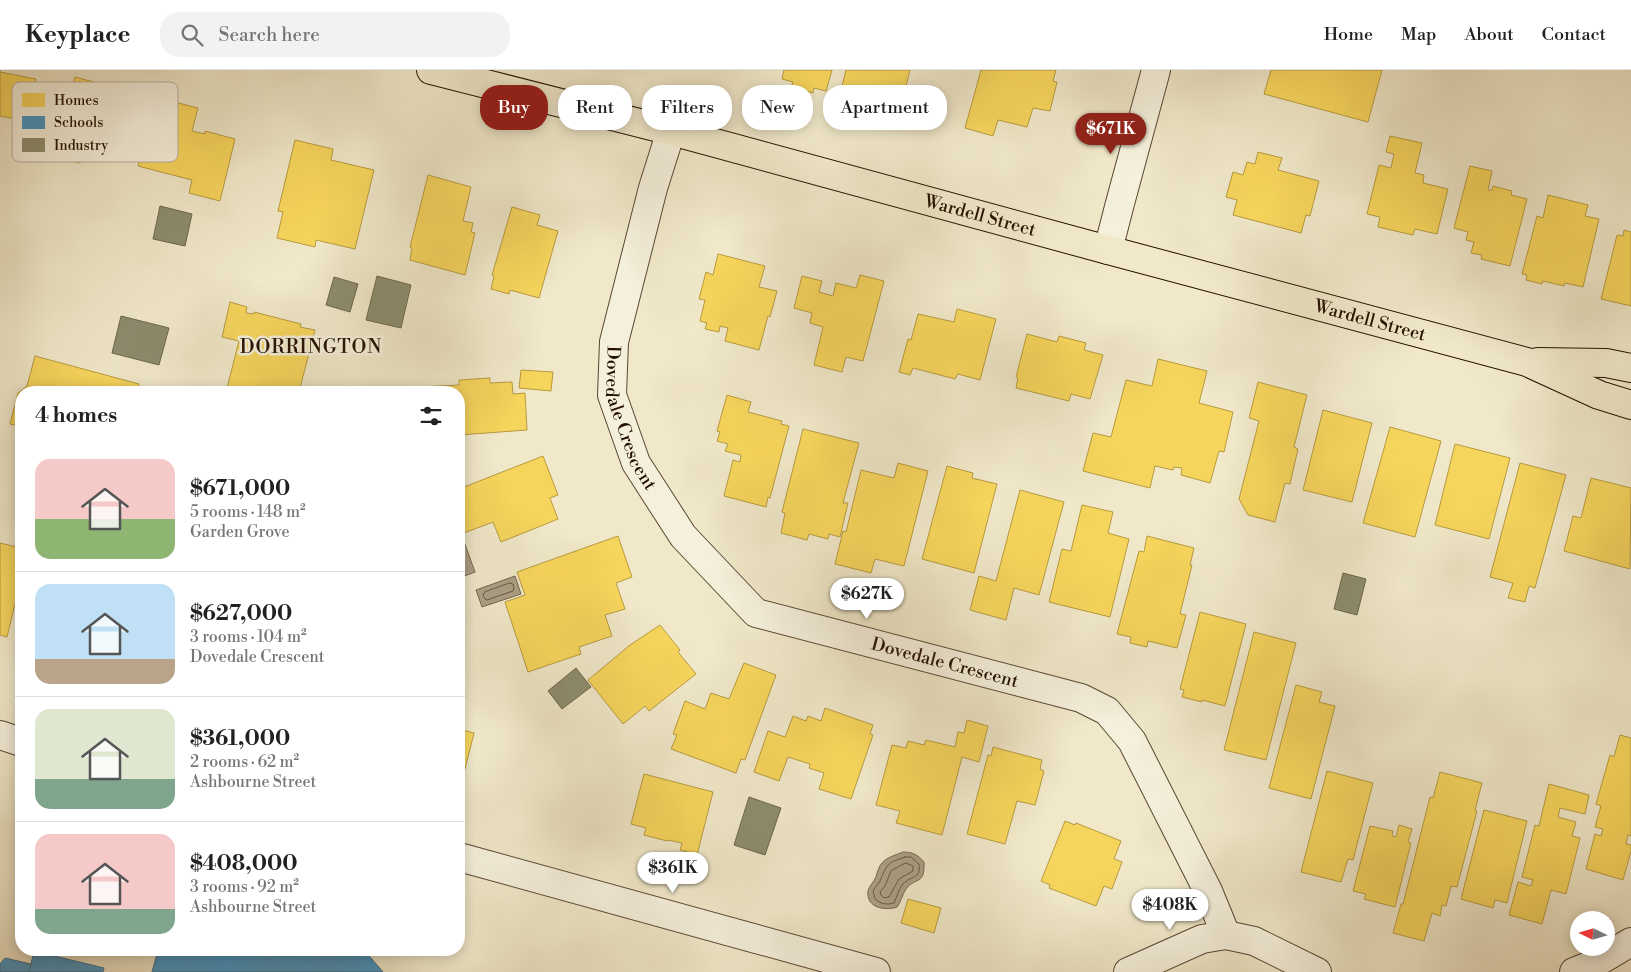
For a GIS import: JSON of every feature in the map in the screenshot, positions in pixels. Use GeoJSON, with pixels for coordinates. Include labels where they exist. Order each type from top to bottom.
{"type":"FeatureCollection","features":[{"type":"Feature","properties":{"kind":"highway","name":"Wardell Street"},"geometry":{"type":"LineString","coordinates":[[431,70],[671,131],[1527,362],[1599,395],[1631,405]]}},
{"type":"Feature","properties":{"kind":"highway","name":"Wardell Street"},"geometry":{"type":"LineString","coordinates":[[1527,362],[1606,363],[1631,368]]}},
{"type":"Feature","properties":{"kind":"street"},"geometry":{"type":"LineString","coordinates":[[1108,250],[1118,206],[1156,70]]}},
{"type":"Feature","properties":{"kind":"street","name":"Dovedale Crescent"},"geometry":{"type":"LineString","coordinates":[[671,131],[653,188],[614,342],[612,395],[636,463],[683,536],[756,613],[1082,698],[1107,711],[1132,741],[1208,890],[1226,934]]}},
{"type":"Feature","properties":{"kind":"street"},"geometry":{"type":"LineString","coordinates":[[0,735],[15,740]]}},
{"type":"Feature","properties":{"kind":"street"},"geometry":{"type":"LineString","coordinates":[[465,859],[875,972]]}},
{"type":"Feature","properties":{"kind":"street"},"geometry":{"type":"LineString","coordinates":[[1128,972],[1202,939],[1226,934],[1254,941],[1317,972]]}},
{"type":"Feature","properties":{"kind":"street"},"geometry":{"type":"LineString","coordinates":[[1574,972],[1594,964],[1631,942]]}},
{"type":"Feature","properties":{"kind":"water"},"geometry":{"type":"Polygon","coordinates":[[[465,544],[475,572],[465,576],[465,544]]]}},
{"type":"Feature","properties":{"kind":"water"},"geometry":{"type":"Polygon","coordinates":[[[515,576],[521,594],[482,607],[476,590],[515,576]]]}},
{"type":"Feature","properties":{"kind":"water"},"geometry":{"type":"Polygon","coordinates":[[[903,852],[920,857],[924,862],[923,875],[906,889],[897,907],[887,909],[873,905],[868,897],[868,891],[879,868],[884,861],[903,852]]]}},
{"type":"Feature","properties":{"kind":"building: Homes"},"geometry":{"type":"Polygon","coordinates":[[[784,70],[832,70],[828,85],[823,85],[823,90],[814,88],[813,93],[813,85],[792,85],[793,82],[782,79],[784,70]]]}},
{"type":"Feature","properties":{"kind":"building: Homes"},"geometry":{"type":"Polygon","coordinates":[[[846,70],[910,70],[906,85],[842,85],[846,70]]]}},
{"type":"Feature","properties":{"kind":"building: Homes"},"geometry":{"type":"Polygon","coordinates":[[[981,70],[1056,70],[1053,81],[1057,82],[1050,111],[1033,108],[1027,127],[998,120],[993,136],[965,128],[981,70]]]}},
{"type":"Feature","properties":{"kind":"building: Homes"},"geometry":{"type":"Polygon","coordinates":[[[1271,70],[1382,70],[1368,122],[1264,94],[1271,70]]]}},
{"type":"Feature","properties":{"kind":"building: Homes"},"geometry":{"type":"Polygon","coordinates":[[[0,72],[36,79],[35,82],[12,82],[12,118],[0,116],[0,72]]]}},
{"type":"Feature","properties":{"kind":"building: Homes"},"geometry":{"type":"Polygon","coordinates":[[[75,77],[94,82],[74,82],[75,77]]]}},
{"type":"Feature","properties":{"kind":"building: Homes"},"geometry":{"type":"Polygon","coordinates":[[[178,103],[198,108],[192,131],[205,134],[205,131],[235,139],[220,201],[189,193],[192,180],[138,166],[139,162],[178,162],[178,103]]]}},
{"type":"Feature","properties":{"kind":"building: Homes"},"geometry":{"type":"Polygon","coordinates":[[[1390,136],[1422,143],[1415,173],[1424,175],[1423,183],[1448,189],[1437,234],[1415,229],[1413,235],[1378,227],[1380,217],[1367,214],[1379,165],[1391,168],[1394,154],[1386,152],[1390,136]]]}},
{"type":"Feature","properties":{"kind":"building: Homes"},"geometry":{"type":"Polygon","coordinates":[[[295,140],[333,149],[331,160],[374,170],[355,249],[316,240],[315,247],[277,238],[283,212],[278,211],[295,140]]]}},
{"type":"Feature","properties":{"kind":"building: Homes"},"geometry":{"type":"Polygon","coordinates":[[[1258,152],[1282,158],[1278,170],[1319,181],[1310,216],[1306,215],[1301,233],[1233,215],[1237,200],[1226,197],[1233,172],[1243,175],[1247,162],[1255,164],[1258,152]]]}},
{"type":"Feature","properties":{"kind":"building: Homes"},"geometry":{"type":"Polygon","coordinates":[[[1470,166],[1492,171],[1488,190],[1492,190],[1493,186],[1512,191],[1511,195],[1527,199],[1510,266],[1481,259],[1482,255],[1471,253],[1474,242],[1466,240],[1468,232],[1454,228],[1470,166]]]}},
{"type":"Feature","properties":{"kind":"building: Homes"},"geometry":{"type":"Polygon","coordinates":[[[428,175],[471,187],[463,221],[473,223],[471,232],[475,233],[465,275],[410,260],[412,248],[410,247],[428,175]]]}},
{"type":"Feature","properties":{"kind":"building: Homes"},"geometry":{"type":"Polygon","coordinates":[[[1548,195],[1588,205],[1585,216],[1599,219],[1583,287],[1565,283],[1564,286],[1543,281],[1542,284],[1526,280],[1527,275],[1522,274],[1537,216],[1543,218],[1548,195]]]}},
{"type":"Feature","properties":{"kind":"building: Homes"},"geometry":{"type":"Polygon","coordinates":[[[512,207],[540,215],[537,225],[558,231],[539,298],[510,290],[509,294],[491,289],[494,276],[492,275],[512,207]]]}},
{"type":"Feature","properties":{"kind":"building: Homes"},"geometry":{"type":"Polygon","coordinates":[[[1624,230],[1631,232],[1631,306],[1601,299],[1617,235],[1623,236],[1624,230]]]}},
{"type":"Feature","properties":{"kind":"building: Homes"},"geometry":{"type":"Polygon","coordinates":[[[718,254],[765,266],[759,287],[777,291],[759,350],[725,341],[728,328],[720,326],[719,332],[705,329],[707,323],[700,321],[705,300],[699,299],[706,272],[713,275],[718,254]]]}},
{"type":"Feature","properties":{"kind":"building: Homes"},"geometry":{"type":"Polygon","coordinates":[[[860,275],[884,281],[863,361],[846,357],[842,372],[814,365],[823,327],[810,323],[812,313],[794,308],[802,276],[822,281],[819,292],[833,296],[836,283],[856,288],[860,275]]]}},
{"type":"Feature","properties":{"kind":"building: Homes"},"geometry":{"type":"Polygon","coordinates":[[[230,302],[247,307],[246,313],[254,314],[254,312],[301,324],[300,327],[315,330],[301,386],[228,386],[239,341],[222,337],[230,302]]]}},
{"type":"Feature","properties":{"kind":"building: Homes"},"geometry":{"type":"Polygon","coordinates":[[[957,309],[996,319],[980,380],[958,374],[955,379],[913,368],[910,375],[899,372],[908,339],[911,340],[918,314],[954,322],[957,309]]]}},
{"type":"Feature","properties":{"kind":"building: Homes"},"geometry":{"type":"Polygon","coordinates":[[[1027,334],[1057,342],[1059,336],[1086,343],[1084,350],[1103,355],[1090,399],[1071,394],[1069,401],[1016,388],[1018,378],[1016,377],[1027,334]]]}},
{"type":"Feature","properties":{"kind":"building: Homes"},"geometry":{"type":"Polygon","coordinates":[[[35,356],[139,384],[138,386],[27,386],[35,356]]]}},
{"type":"Feature","properties":{"kind":"building: Homes"},"geometry":{"type":"Polygon","coordinates":[[[1158,359],[1207,371],[1199,403],[1233,412],[1224,452],[1219,451],[1210,483],[1181,475],[1182,468],[1174,467],[1173,470],[1155,466],[1150,488],[1083,471],[1093,433],[1111,437],[1126,380],[1152,386],[1158,359]]]}},
{"type":"Feature","properties":{"kind":"building: Homes"},"geometry":{"type":"Polygon","coordinates":[[[521,370],[553,372],[551,391],[519,388],[521,370]]]}},
{"type":"Feature","properties":{"kind":"building: Homes"},"geometry":{"type":"Polygon","coordinates":[[[490,378],[490,383],[512,382],[513,394],[525,393],[527,430],[465,435],[465,386],[440,386],[459,385],[459,380],[490,378]]]}},
{"type":"Feature","properties":{"kind":"building: Homes"},"geometry":{"type":"Polygon","coordinates":[[[1258,382],[1307,395],[1294,447],[1298,449],[1290,484],[1285,483],[1275,522],[1248,515],[1239,499],[1259,421],[1249,418],[1258,382]]]}},
{"type":"Feature","properties":{"kind":"building: Homes"},"geometry":{"type":"Polygon","coordinates":[[[727,395],[751,402],[748,412],[782,421],[781,424],[789,426],[766,507],[724,496],[733,460],[740,462],[741,455],[725,451],[728,444],[717,441],[720,432],[717,431],[727,395]]]}},
{"type":"Feature","properties":{"kind":"building: Homes"},"geometry":{"type":"Polygon","coordinates":[[[15,405],[15,425],[10,424],[15,405]]]}},
{"type":"Feature","properties":{"kind":"building: Homes"},"geometry":{"type":"Polygon","coordinates":[[[1323,410],[1372,423],[1352,502],[1303,490],[1323,410]]]}},
{"type":"Feature","properties":{"kind":"building: Homes"},"geometry":{"type":"Polygon","coordinates":[[[1390,427],[1441,441],[1415,537],[1363,523],[1390,427]]]}},
{"type":"Feature","properties":{"kind":"building: Homes"},"geometry":{"type":"Polygon","coordinates":[[[803,429],[859,443],[843,503],[848,503],[840,537],[829,534],[828,539],[809,534],[807,540],[781,533],[785,513],[782,512],[803,429]]]}},
{"type":"Feature","properties":{"kind":"building: Homes"},"geometry":{"type":"Polygon","coordinates":[[[1455,444],[1510,458],[1489,539],[1435,525],[1455,444]]]}},
{"type":"Feature","properties":{"kind":"building: Homes"},"geometry":{"type":"Polygon","coordinates":[[[543,456],[558,495],[550,498],[558,519],[501,542],[493,522],[465,533],[465,487],[543,456]]]}},
{"type":"Feature","properties":{"kind":"building: Homes"},"geometry":{"type":"Polygon","coordinates":[[[898,463],[928,471],[904,566],[875,559],[871,573],[835,564],[843,531],[846,532],[861,470],[894,478],[898,463]]]}},
{"type":"Feature","properties":{"kind":"building: Homes"},"geometry":{"type":"Polygon","coordinates":[[[1520,463],[1566,475],[1535,588],[1529,586],[1525,602],[1508,598],[1513,583],[1490,577],[1520,463]]]}},
{"type":"Feature","properties":{"kind":"building: Homes"},"geometry":{"type":"Polygon","coordinates":[[[947,466],[973,473],[972,478],[997,484],[974,573],[922,559],[947,466]]]}},
{"type":"Feature","properties":{"kind":"building: Homes"},"geometry":{"type":"Polygon","coordinates":[[[1591,478],[1631,488],[1630,569],[1564,551],[1573,516],[1581,518],[1591,478]]]}},
{"type":"Feature","properties":{"kind":"building: Homes"},"geometry":{"type":"Polygon","coordinates":[[[1020,490],[1064,502],[1039,595],[1014,588],[1006,620],[970,610],[979,576],[996,581],[1020,490]]]}},
{"type":"Feature","properties":{"kind":"building: Homes"},"geometry":{"type":"Polygon","coordinates":[[[1082,505],[1113,512],[1108,533],[1129,539],[1110,617],[1049,602],[1062,549],[1071,551],[1082,505]]]}},
{"type":"Feature","properties":{"kind":"building: Homes"},"geometry":{"type":"Polygon","coordinates":[[[618,536],[632,577],[616,583],[625,609],[605,615],[612,636],[579,647],[581,654],[528,672],[505,602],[525,595],[517,572],[618,536]]]}},
{"type":"Feature","properties":{"kind":"building: Homes"},"geometry":{"type":"Polygon","coordinates":[[[1147,536],[1194,548],[1190,565],[1192,565],[1180,614],[1186,615],[1177,648],[1148,641],[1147,647],[1130,643],[1131,637],[1117,634],[1139,551],[1144,552],[1147,536]]]}},
{"type":"Feature","properties":{"kind":"building: Homes"},"geometry":{"type":"Polygon","coordinates":[[[0,543],[15,547],[15,604],[7,637],[0,635],[0,543]]]}},
{"type":"Feature","properties":{"kind":"building: Homes"},"geometry":{"type":"Polygon","coordinates":[[[1200,612],[1246,624],[1225,706],[1182,697],[1184,690],[1180,689],[1200,612]]]}},
{"type":"Feature","properties":{"kind":"building: Homes"},"geometry":{"type":"Polygon","coordinates":[[[660,625],[696,674],[649,711],[645,706],[623,724],[588,680],[630,645],[660,625]]]}},
{"type":"Feature","properties":{"kind":"building: Homes"},"geometry":{"type":"Polygon","coordinates":[[[1254,632],[1296,643],[1266,760],[1224,750],[1254,632]]]}},
{"type":"Feature","properties":{"kind":"building: Homes"},"geometry":{"type":"Polygon","coordinates":[[[744,663],[776,675],[745,760],[741,759],[736,773],[671,749],[677,735],[673,734],[685,701],[705,709],[711,693],[729,699],[744,663]]]}},
{"type":"Feature","properties":{"kind":"building: Homes"},"geometry":{"type":"Polygon","coordinates":[[[1296,685],[1322,692],[1319,702],[1335,706],[1311,799],[1269,788],[1296,685]]]}},
{"type":"Feature","properties":{"kind":"building: Homes"},"geometry":{"type":"Polygon","coordinates":[[[825,708],[873,725],[870,734],[873,735],[851,799],[819,789],[824,773],[809,768],[810,764],[788,757],[779,781],[754,772],[768,731],[785,737],[793,716],[806,721],[808,716],[821,721],[825,708]]]}},
{"type":"Feature","properties":{"kind":"building: Homes"},"geometry":{"type":"Polygon","coordinates":[[[967,720],[988,726],[979,762],[962,757],[942,835],[896,823],[900,811],[876,805],[892,745],[906,748],[908,741],[924,745],[926,740],[955,747],[958,732],[964,733],[967,720]]]}},
{"type":"Feature","properties":{"kind":"building: Homes"},"geometry":{"type":"Polygon","coordinates":[[[465,731],[474,733],[465,769],[465,731]]]}},
{"type":"Feature","properties":{"kind":"building: Homes"},"geometry":{"type":"Polygon","coordinates":[[[1620,735],[1631,738],[1631,836],[1628,835],[1626,844],[1631,845],[1631,851],[1623,880],[1586,869],[1595,834],[1601,836],[1603,829],[1595,827],[1601,806],[1596,804],[1610,755],[1614,757],[1620,735]]]}},
{"type":"Feature","properties":{"kind":"building: Homes"},"geometry":{"type":"Polygon","coordinates":[[[993,747],[1042,760],[1040,769],[1044,771],[1035,805],[1017,801],[1005,844],[967,834],[988,755],[991,756],[993,747]]]}},
{"type":"Feature","properties":{"kind":"building: Homes"},"geometry":{"type":"Polygon","coordinates":[[[1327,771],[1373,783],[1353,860],[1348,859],[1341,882],[1301,872],[1327,771]]]}},
{"type":"Feature","properties":{"kind":"building: Homes"},"geometry":{"type":"Polygon","coordinates":[[[1440,772],[1482,783],[1475,810],[1477,811],[1457,887],[1451,886],[1446,906],[1442,905],[1440,916],[1432,913],[1424,941],[1393,933],[1401,904],[1403,904],[1430,797],[1433,798],[1440,772]]]}},
{"type":"Feature","properties":{"kind":"building: Homes"},"geometry":{"type":"Polygon","coordinates":[[[644,774],[713,792],[697,855],[680,850],[682,843],[644,835],[646,828],[631,824],[644,774]]]}},
{"type":"Feature","properties":{"kind":"building: Homes"},"geometry":{"type":"Polygon","coordinates":[[[1549,784],[1589,795],[1585,814],[1560,808],[1558,817],[1576,822],[1572,836],[1580,838],[1566,894],[1551,890],[1542,924],[1509,915],[1518,882],[1531,886],[1533,880],[1522,877],[1535,825],[1539,826],[1549,784]]]}},
{"type":"Feature","properties":{"kind":"building: Homes"},"geometry":{"type":"Polygon","coordinates":[[[1484,810],[1527,821],[1507,903],[1495,900],[1493,908],[1461,899],[1484,810]]]}},
{"type":"Feature","properties":{"kind":"building: Homes"},"geometry":{"type":"Polygon","coordinates":[[[1065,821],[1075,825],[1076,823],[1121,841],[1114,859],[1122,862],[1112,889],[1104,886],[1096,906],[1049,888],[1050,885],[1041,881],[1065,821]]]}},
{"type":"Feature","properties":{"kind":"building: Homes"},"geometry":{"type":"Polygon","coordinates":[[[1399,825],[1412,829],[1408,842],[1411,843],[1395,907],[1364,899],[1366,894],[1353,891],[1370,826],[1393,831],[1392,836],[1396,837],[1399,825]]]}},
{"type":"Feature","properties":{"kind":"building: Homes"},"geometry":{"type":"Polygon","coordinates":[[[908,899],[941,908],[934,933],[901,923],[908,899]]]}},
{"type":"Feature","properties":{"kind":"building: Schools"},"geometry":{"type":"Polygon","coordinates":[[[33,956],[55,956],[104,968],[103,972],[29,972],[33,956]]]}},
{"type":"Feature","properties":{"kind":"building: Schools"},"geometry":{"type":"Polygon","coordinates":[[[156,956],[369,956],[383,972],[152,972],[156,956]]]}},
{"type":"Feature","properties":{"kind":"building: Schools"},"geometry":{"type":"Polygon","coordinates":[[[5,958],[31,964],[29,972],[0,972],[0,964],[5,958]]]}},
{"type":"Feature","properties":{"kind":"building: Industry"},"geometry":{"type":"Polygon","coordinates":[[[160,206],[192,214],[185,246],[153,239],[160,206]]]}},
{"type":"Feature","properties":{"kind":"building: Industry"},"geometry":{"type":"Polygon","coordinates":[[[377,276],[411,285],[401,328],[366,320],[377,276]]]}},
{"type":"Feature","properties":{"kind":"building: Industry"},"geometry":{"type":"Polygon","coordinates":[[[334,277],[358,284],[350,312],[326,305],[334,277]]]}},
{"type":"Feature","properties":{"kind":"building: Industry"},"geometry":{"type":"Polygon","coordinates":[[[121,316],[169,328],[159,365],[112,353],[121,316]]]}},
{"type":"Feature","properties":{"kind":"building: Industry"},"geometry":{"type":"Polygon","coordinates":[[[1343,573],[1366,579],[1357,615],[1334,609],[1343,573]]]}},
{"type":"Feature","properties":{"kind":"building: Industry"},"geometry":{"type":"Polygon","coordinates":[[[576,668],[591,687],[562,709],[548,691],[576,668]]]}},
{"type":"Feature","properties":{"kind":"building: Industry"},"geometry":{"type":"Polygon","coordinates":[[[749,797],[781,808],[765,855],[734,845],[749,797]]]}},
{"type":"Feature","properties":{"kind":"district","name":"DORRINGTON"},"geometry":{"type":"Point","coordinates":[311,347]}}]}
